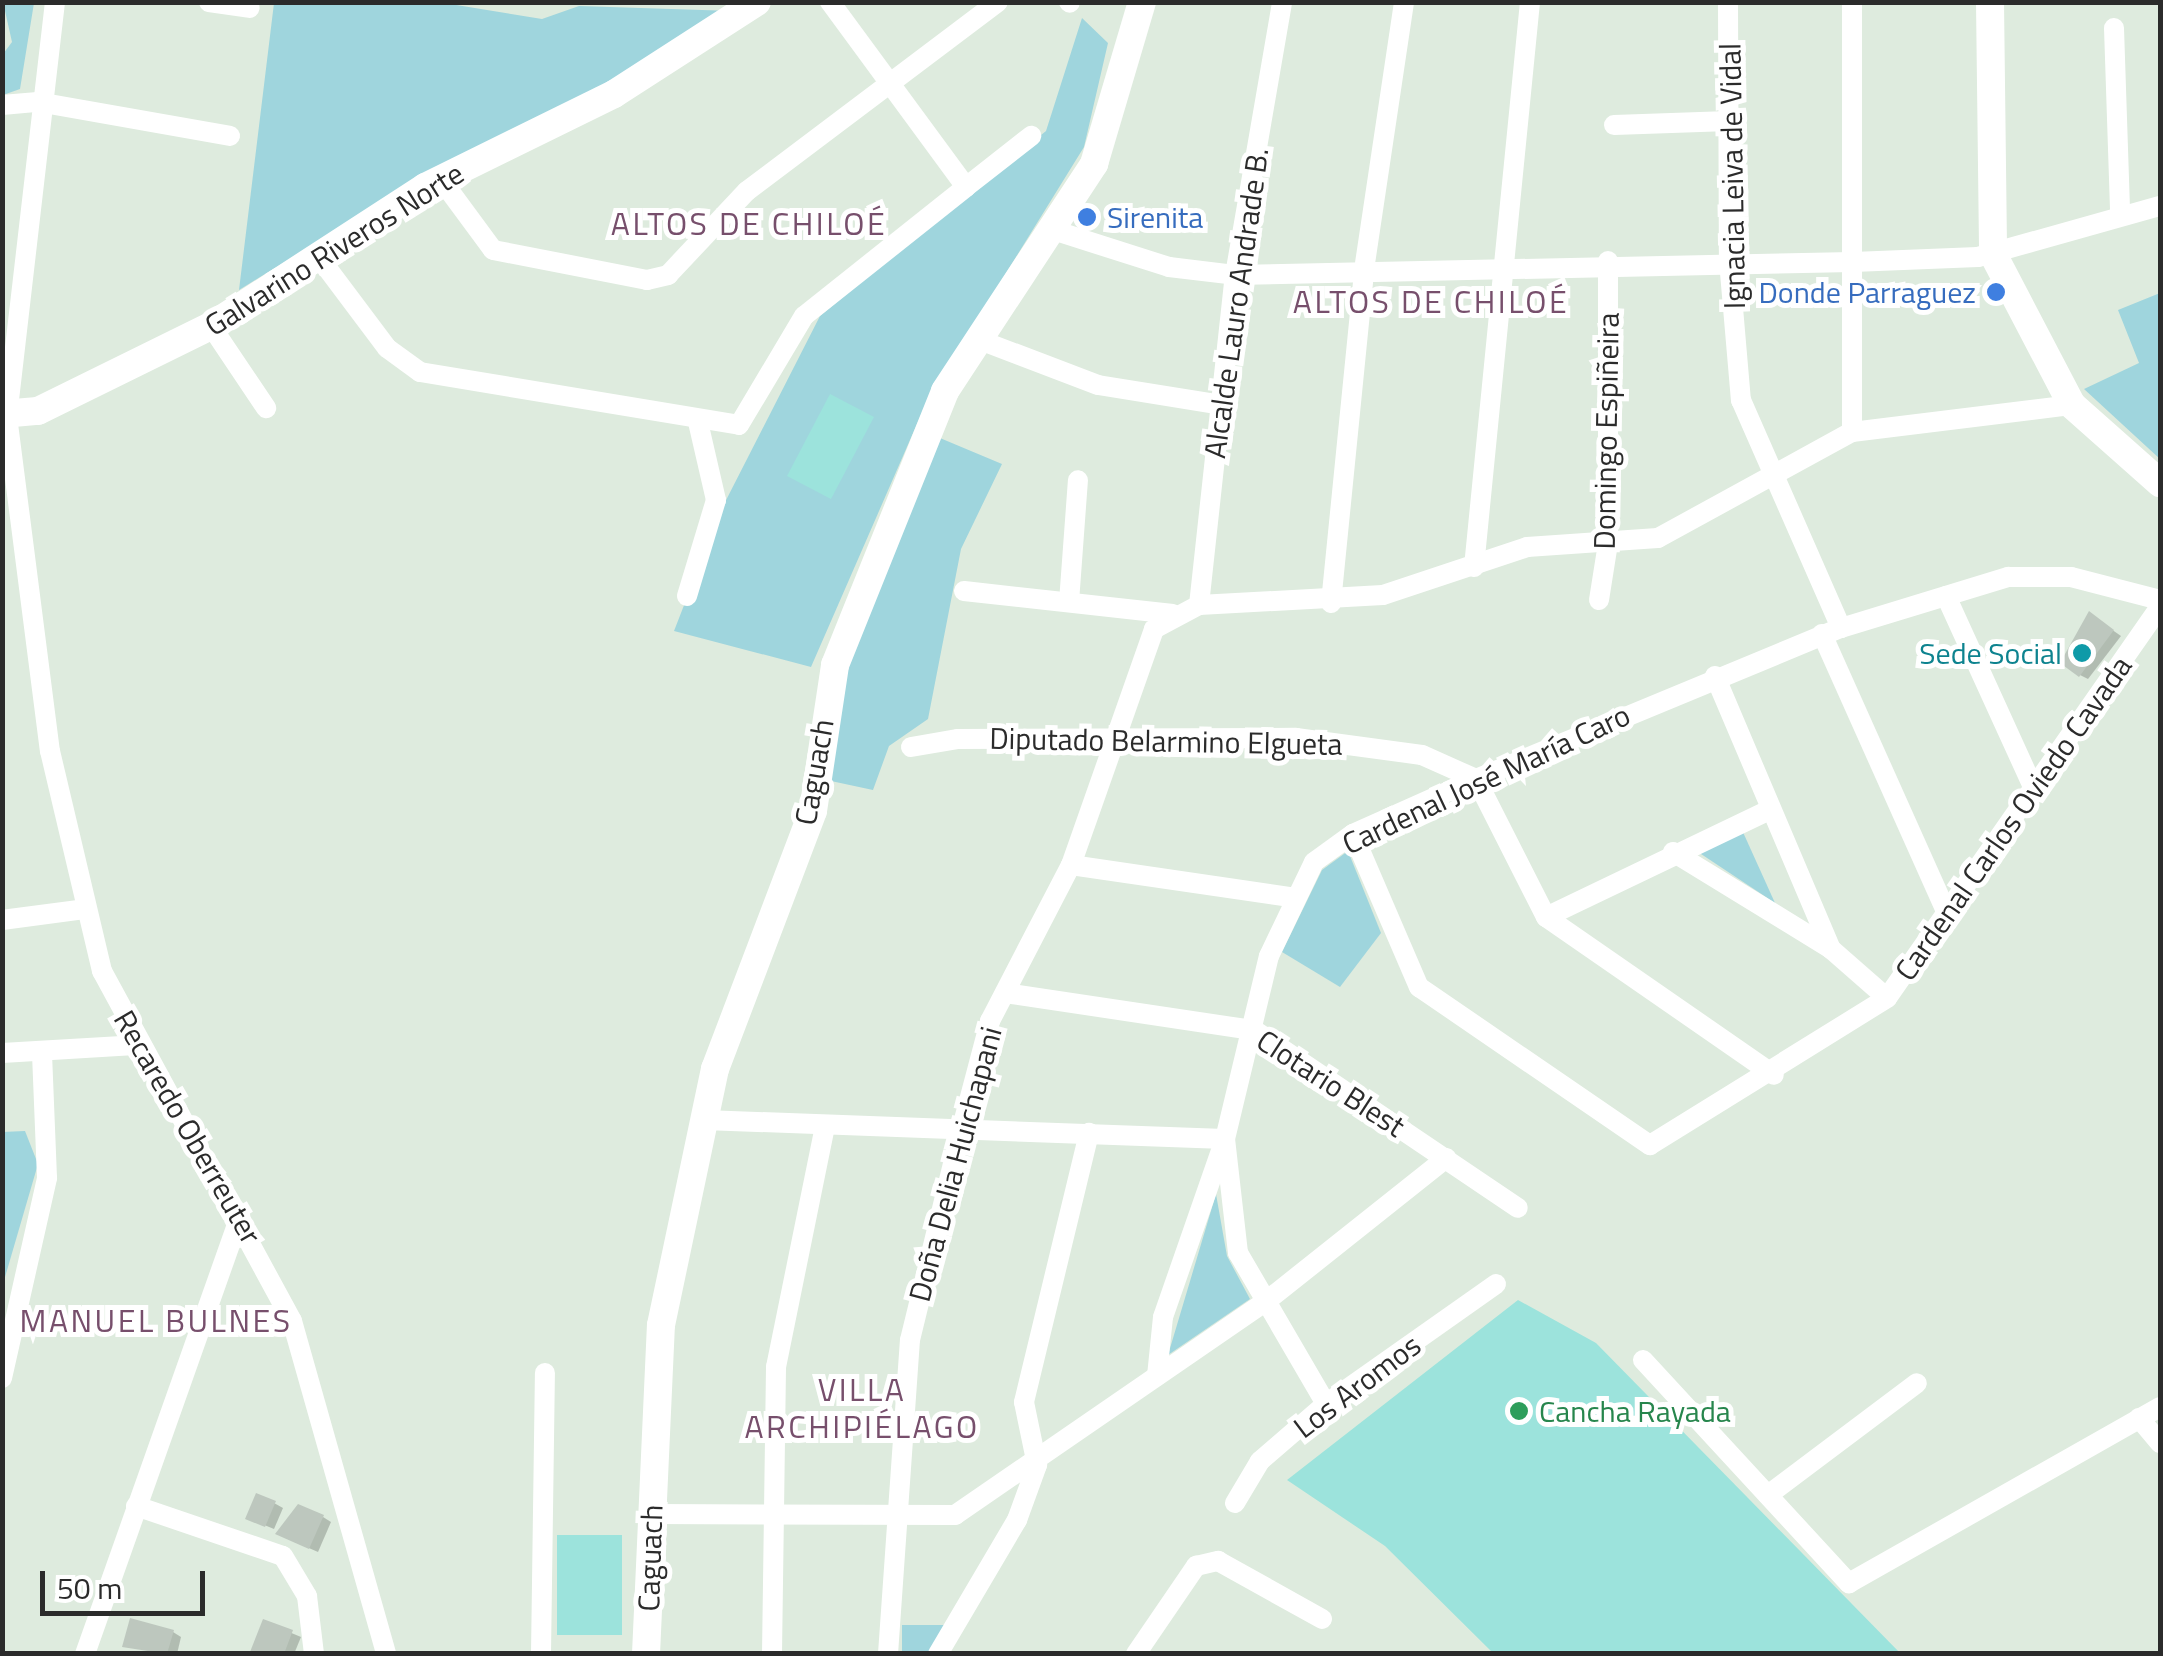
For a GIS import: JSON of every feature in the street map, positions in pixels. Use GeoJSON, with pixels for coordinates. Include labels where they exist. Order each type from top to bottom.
{"type":"FeatureCollection","features":[{"type":"Feature","properties":{"kind":"street","name":"Recaredo Oberreuter"},"geometry":{"type":"LineString","coordinates":[[55,2],[38,102],[5,415],[50,751],[86,909],[135,1045],[240,1216],[319,1395],[386,1654]]}},
{"type":"Feature","properties":{"kind":"street"},"geometry":{"type":"LineString","coordinates":[[209,2],[250,8]]}},
{"type":"Feature","properties":{"kind":"street","name":"Galvarino Riveros Norte"},"geometry":{"type":"LineString","coordinates":[[5,415],[38,411],[212,326],[440,178],[614,94],[757,2]]}},
{"type":"Feature","properties":{"kind":"street"},"geometry":{"type":"LineString","coordinates":[[830,2],[966,187]]}},
{"type":"Feature","properties":{"kind":"street"},"geometry":{"type":"LineString","coordinates":[[440,178],[494,250],[648,280],[684,265],[747,191],[998,2]]}},
{"type":"Feature","properties":{"kind":"street","name":"Caguach"},"geometry":{"type":"LineString","coordinates":[[646,1654],[655,1360],[704,1120],[752,960],[813,811],[834,664],[945,391],[1094,164],[1142,2]]}},
{"type":"Feature","properties":{"kind":"street","name":"Alcalde Lauro Andrade B."},"geometry":{"type":"LineString","coordinates":[[1199,606],[1235,275],[1282,2]]}},
{"type":"Feature","properties":{"kind":"street"},"geometry":{"type":"LineString","coordinates":[[1331,602],[1364,270],[1404,2]]}},
{"type":"Feature","properties":{"kind":"street"},"geometry":{"type":"LineString","coordinates":[[1474,568],[1498,264],[1530,2]]}},
{"type":"Feature","properties":{"kind":"street","name":"Ignacia Leiva de Vidal"},"geometry":{"type":"LineString","coordinates":[[1728,2],[1729,261],[1741,400],[1949,918]]}},
{"type":"Feature","properties":{"kind":"street"},"geometry":{"type":"LineString","coordinates":[[1852,2],[1852,432]]}},
{"type":"Feature","properties":{"kind":"street"},"geometry":{"type":"LineString","coordinates":[[1990,2],[1994,254],[2072,405],[2160,483]]}},
{"type":"Feature","properties":{"kind":"street"},"geometry":{"type":"LineString","coordinates":[[2114,28],[2120,212]]}},
{"type":"Feature","properties":{"kind":"street"},"geometry":{"type":"LineString","coordinates":[[2,106],[38,102],[230,136]]}},
{"type":"Feature","properties":{"kind":"street"},"geometry":{"type":"LineString","coordinates":[[1614,125],[1729,122]]}},
{"type":"Feature","properties":{"kind":"street"},"geometry":{"type":"LineString","coordinates":[[318,256],[388,348],[420,372],[698,422],[740,424],[804,316],[1031,136]]}},
{"type":"Feature","properties":{"kind":"street"},"geometry":{"type":"LineString","coordinates":[[1053,230],[1168,267],[1235,275],[1608,261],[1853,262],[1994,254],[2120,212],[2160,206]]}},
{"type":"Feature","properties":{"kind":"street","name":"Domingo Espiñeira"},"geometry":{"type":"LineString","coordinates":[[1599,600],[1608,543],[1608,261]]}},
{"type":"Feature","properties":{"kind":"street"},"geometry":{"type":"LineString","coordinates":[[212,326],[266,408]]}},
{"type":"Feature","properties":{"kind":"street"},"geometry":{"type":"LineString","coordinates":[[977,339],[1098,385],[1221,406]]}},
{"type":"Feature","properties":{"kind":"street"},"geometry":{"type":"LineString","coordinates":[[964,591],[1173,614],[1199,606],[1331,602],[1474,568],[1527,547],[1658,538],[1852,432],[2072,405]]}},
{"type":"Feature","properties":{"kind":"street"},"geometry":{"type":"LineString","coordinates":[[687,596],[716,500],[698,422]]}},
{"type":"Feature","properties":{"kind":"street"},"geometry":{"type":"LineString","coordinates":[[1069,602],[1078,480]]}},
{"type":"Feature","properties":{"kind":"street","name":"Cardenal José María Caro"},"geometry":{"type":"LineString","coordinates":[[1326,1404],[1264,1303],[1230,1224],[1225,1139],[1291,897],[1314,862],[1354,834],[1476,779],[1714,676],[1831,631],[2008,577],[2071,577],[2160,603]]}},
{"type":"Feature","properties":{"kind":"street"},"geometry":{"type":"LineString","coordinates":[[1946,596],[2034,789]]}},
{"type":"Feature","properties":{"kind":"street","name":"Cardenal Carlos Oviedo Cavada"},"geometry":{"type":"LineString","coordinates":[[1354,834],[1419,987],[1650,1144],[1774,1074],[1887,998],[1949,918],[2160,603]]}},
{"type":"Feature","properties":{"kind":"street","name":"Doña Delia Huichapani"},"geometry":{"type":"LineString","coordinates":[[888,1654],[892,1516],[910,1340],[961,1130],[1005,993],[1071,865],[1118,736],[1144,648],[1173,614]]}},
{"type":"Feature","properties":{"kind":"street"},"geometry":{"type":"LineString","coordinates":[[1714,676],[1767,811],[1831,949]]}},
{"type":"Feature","properties":{"kind":"street","name":"Diputado Belarmino Elgueta"},"geometry":{"type":"LineString","coordinates":[[911,747],[1118,736],[1366,745],[1422,754],[1476,779]]}},
{"type":"Feature","properties":{"kind":"street"},"geometry":{"type":"LineString","coordinates":[[1476,779],[1546,917],[1774,1074]]}},
{"type":"Feature","properties":{"kind":"street"},"geometry":{"type":"LineString","coordinates":[[1546,917],[1674,852],[1767,811]]}},
{"type":"Feature","properties":{"kind":"street"},"geometry":{"type":"LineString","coordinates":[[1674,852],[1831,949],[1887,998]]}},
{"type":"Feature","properties":{"kind":"street"},"geometry":{"type":"LineString","coordinates":[[1071,865],[1291,897]]}},
{"type":"Feature","properties":{"kind":"street"},"geometry":{"type":"LineString","coordinates":[[2,920],[86,909]]}},
{"type":"Feature","properties":{"kind":"street","name":"Clotario Blest"},"geometry":{"type":"LineString","coordinates":[[1005,993],[1254,1030],[1518,1208]]}},
{"type":"Feature","properties":{"kind":"street"},"geometry":{"type":"LineString","coordinates":[[2,1053],[135,1045]]}},
{"type":"Feature","properties":{"kind":"street"},"geometry":{"type":"LineString","coordinates":[[2,1378],[47,1178],[42,1050]]}},
{"type":"Feature","properties":{"kind":"street"},"geometry":{"type":"LineString","coordinates":[[704,1120],[1225,1139],[1168,1299],[1157,1376]]}},
{"type":"Feature","properties":{"kind":"street"},"geometry":{"type":"LineString","coordinates":[[772,1654],[776,1367],[826,1126]]}},
{"type":"Feature","properties":{"kind":"street"},"geometry":{"type":"LineString","coordinates":[[938,1654],[1017,1520],[1037,1464],[1024,1402],[1088,1133]]}},
{"type":"Feature","properties":{"kind":"street"},"geometry":{"type":"LineString","coordinates":[[652,1514],[955,1515],[1037,1464],[1264,1303],[1446,1158]]}},
{"type":"Feature","properties":{"kind":"street"},"geometry":{"type":"LineString","coordinates":[[84,1654],[240,1216]]}},
{"type":"Feature","properties":{"kind":"street","name":"Los Aromos"},"geometry":{"type":"LineString","coordinates":[[1235,1503],[1260,1461],[1326,1404],[1496,1284]]}},
{"type":"Feature","properties":{"kind":"street"},"geometry":{"type":"LineString","coordinates":[[1643,1360],[1849,1583],[2160,1406]]}},
{"type":"Feature","properties":{"kind":"street"},"geometry":{"type":"LineString","coordinates":[[541,1654],[545,1373]]}},
{"type":"Feature","properties":{"kind":"street"},"geometry":{"type":"LineString","coordinates":[[1768,1495],[1917,1383]]}},
{"type":"Feature","properties":{"kind":"street"},"geometry":{"type":"LineString","coordinates":[[2140,1418],[2160,1443]]}},
{"type":"Feature","properties":{"kind":"street"},"geometry":{"type":"LineString","coordinates":[[136,1506],[283,1556],[307,1596],[314,1654]]}},
{"type":"Feature","properties":{"kind":"street"},"geometry":{"type":"LineString","coordinates":[[1136,1654],[1196,1566],[1218,1561],[1322,1618]]}},
{"type":"Feature","properties":{"kind":"shaded area"},"geometry":{"type":"Polygon","coordinates":[[[3,2],[34,3],[20,89],[3,95],[3,54],[12,42],[3,2]]]}},
{"type":"Feature","properties":{"kind":"shaded area"},"geometry":{"type":"Polygon","coordinates":[[[274,3],[444,3],[542,19],[579,6],[733,11],[616,87],[430,173],[239,290],[274,3]]]}},
{"type":"Feature","properties":{"kind":"shaded area"},"geometry":{"type":"Polygon","coordinates":[[[1082,18],[1108,43],[1084,147],[927,401],[811,667],[674,631],[721,510],[820,316],[1046,131],[1082,18]]]}},
{"type":"Feature","properties":{"kind":"shaded area"},"geometry":{"type":"Polygon","coordinates":[[[2160,293],[2160,459],[2084,389],[2139,363],[2118,310],[2160,293]]]}},
{"type":"Feature","properties":{"kind":"shaded area"},"geometry":{"type":"Polygon","coordinates":[[[830,394],[874,417],[831,499],[787,476],[830,394]]]}},
{"type":"Feature","properties":{"kind":"shaded area"},"geometry":{"type":"Polygon","coordinates":[[[928,433],[1002,464],[961,549],[928,719],[889,746],[873,790],[817,778],[823,724],[928,433]]]}},
{"type":"Feature","properties":{"kind":"shaded area"},"geometry":{"type":"Polygon","coordinates":[[[1742,830],[1775,903],[1695,850],[1742,830]]]}},
{"type":"Feature","properties":{"kind":"shaded area"},"geometry":{"type":"Polygon","coordinates":[[[1348,851],[1381,933],[1340,987],[1282,952],[1322,870],[1348,851]]]}},
{"type":"Feature","properties":{"kind":"shaded area"},"geometry":{"type":"Polygon","coordinates":[[[25,1131],[38,1164],[3,1284],[2,1132],[25,1131]]]}},
{"type":"Feature","properties":{"kind":"shaded area"},"geometry":{"type":"Polygon","coordinates":[[[1216,1194],[1227,1256],[1250,1299],[1168,1355],[1216,1194]]]}},
{"type":"Feature","properties":{"kind":"shaded area","name":"Cancha Rayada"},"geometry":{"type":"Polygon","coordinates":[[[1518,1300],[1596,1343],[1900,1653],[1493,1653],[1385,1546],[1287,1480],[1518,1300]]]}},
{"type":"Feature","properties":{"kind":"shaded area"},"geometry":{"type":"Polygon","coordinates":[[[557,1535],[622,1535],[622,1635],[557,1635],[557,1535]]]}},
{"type":"Feature","properties":{"kind":"shaded area"},"geometry":{"type":"Polygon","coordinates":[[[902,1625],[948,1625],[931,1653],[902,1654],[902,1625]]]}},
{"type":"Feature","properties":{"kind":"building","name":"Sede Social"},"geometry":{"type":"Polygon","coordinates":[[[2089,611],[2114,630],[2079,677],[2060,663],[2089,611]]]}},
{"type":"Feature","properties":{"kind":"building"},"geometry":{"type":"Polygon","coordinates":[[[256,1493],[276,1501],[265,1527],[245,1519],[256,1493]]]}},
{"type":"Feature","properties":{"kind":"building"},"geometry":{"type":"Polygon","coordinates":[[[298,1504],[324,1515],[309,1549],[275,1534],[298,1504]]]}},
{"type":"Feature","properties":{"kind":"building"},"geometry":{"type":"Polygon","coordinates":[[[130,1618],[174,1630],[167,1654],[122,1647],[130,1618]]]}},
{"type":"Feature","properties":{"kind":"building"},"geometry":{"type":"Polygon","coordinates":[[[263,1619],[293,1630],[284,1654],[250,1652],[263,1619]]]}},
{"type":"Feature","properties":{"kind":"place","name":"Sirenita"},"geometry":{"type":"Point","coordinates":[1087,217]}},
{"type":"Feature","properties":{"kind":"place","name":"Donde Parraguez"},"geometry":{"type":"Point","coordinates":[1996,292]}},
{"type":"Feature","properties":{"kind":"place","name":"Sede Social"},"geometry":{"type":"Point","coordinates":[2082,653]}},
{"type":"Feature","properties":{"kind":"place","name":"Cancha Rayada"},"geometry":{"type":"Point","coordinates":[1519,1411]}},
{"type":"Feature","properties":{"kind":"district","name":"ALTOS DE CHILOÉ"},"geometry":{"type":"Point","coordinates":[749,223]}},
{"type":"Feature","properties":{"kind":"district","name":"ALTOS DE CHILOÉ"},"geometry":{"type":"Point","coordinates":[1431,301]}},
{"type":"Feature","properties":{"kind":"district","name":"MANUEL BULNES"},"geometry":{"type":"Point","coordinates":[156,1320]}},
{"type":"Feature","properties":{"kind":"district","name":"VILLA ARCHIPIÉLAGO"},"geometry":{"type":"Point","coordinates":[862,1408]}}]}
